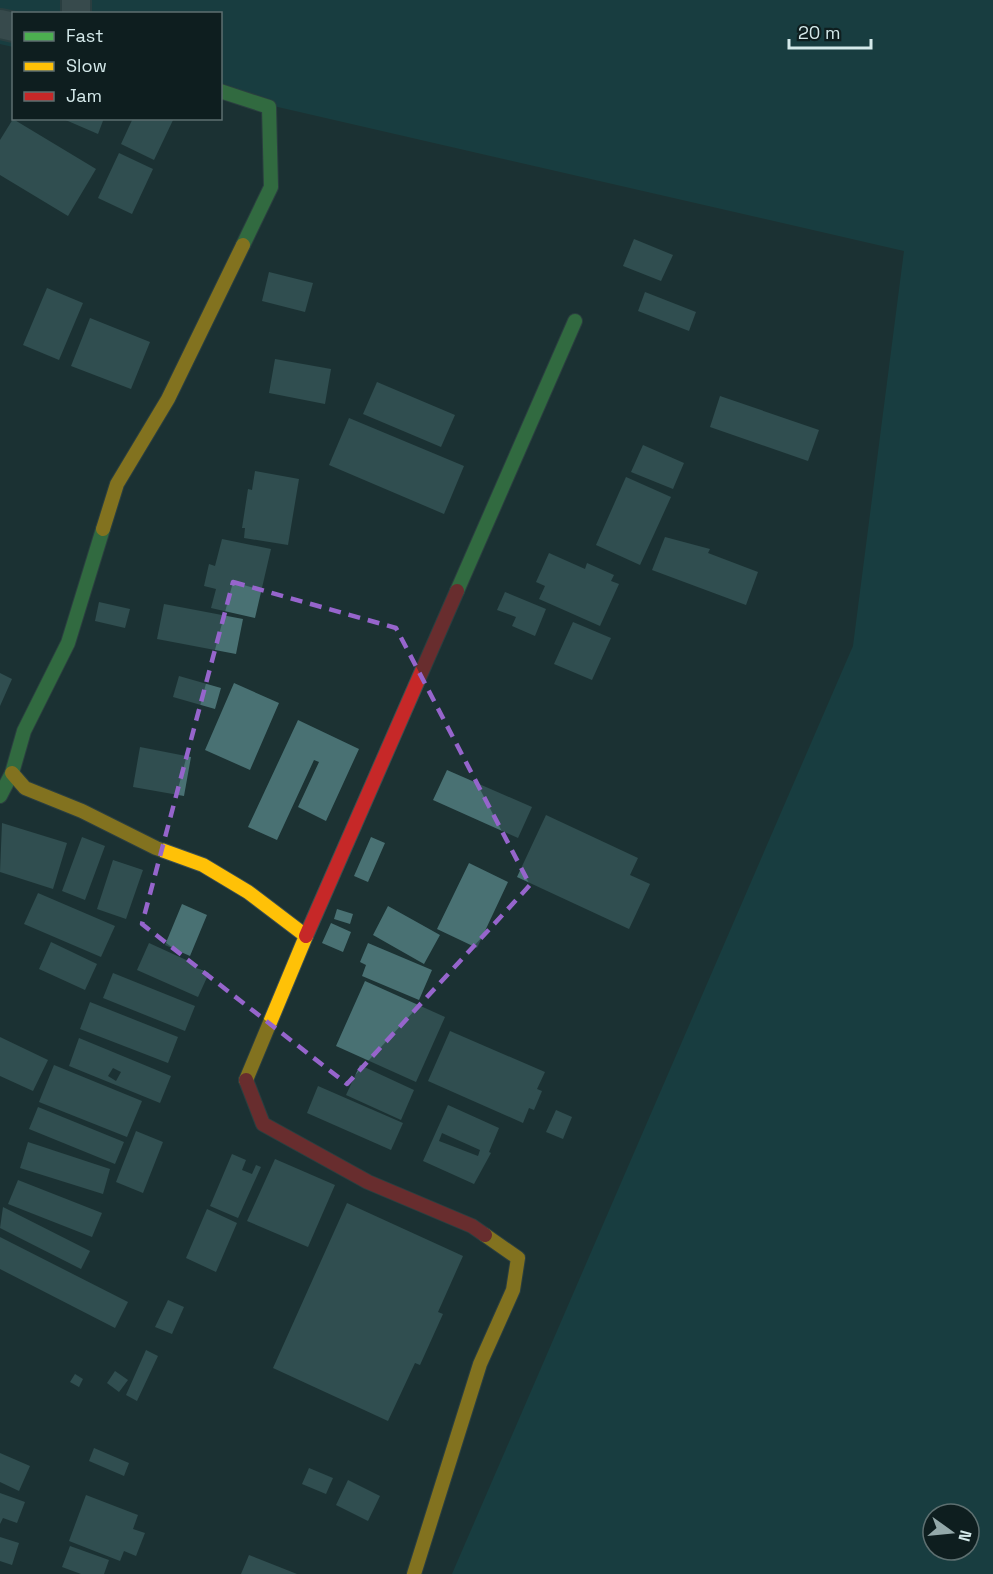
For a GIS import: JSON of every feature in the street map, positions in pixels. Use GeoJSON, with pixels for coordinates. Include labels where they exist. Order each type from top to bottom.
{"type":"FeatureCollection","features":[{"type":"Feature","properties":{"kind":"street"},"geometry":{"type":"LineString","coordinates":[[0,796],[12,773],[24,731],[68,643],[117,484],[168,399],[271,187],[269,107],[222,92]]}},
{"type":"Feature","properties":{"kind":"street"},"geometry":{"type":"LineString","coordinates":[[414,1574],[480,1365],[513,1290],[518,1258],[472,1227],[368,1182],[263,1124],[246,1079],[306,936],[576,321]]}},
{"type":"Feature","properties":{"kind":"street"},"geometry":{"type":"LineString","coordinates":[[12,773],[25,788],[82,811],[156,848],[203,865],[248,892],[306,936]]}},
{"type":"Feature","properties":{"kind":"highlighted area"},"geometry":{"type":"Polygon","coordinates":[[[233,582],[396,628],[530,885],[347,1084],[142,924],[233,582]]]}},
{"type":"Feature","properties":{"kind":"shaded area"},"geometry":{"type":"Polygon","coordinates":[[[0,0],[993,0],[993,1574],[452,1574],[853,646],[904,251],[222,94],[222,12],[12,12],[12,47],[0,44],[0,0]]]}},
{"type":"Feature","properties":{"kind":"building"},"geometry":{"type":"Polygon","coordinates":[[[12,120],[15,120],[96,169],[68,216],[0,175],[0,140],[12,120]]]}},
{"type":"Feature","properties":{"kind":"building"},"geometry":{"type":"Polygon","coordinates":[[[66,120],[103,120],[98,134],[66,120]]]}},
{"type":"Feature","properties":{"kind":"building"},"geometry":{"type":"Polygon","coordinates":[[[132,120],[173,120],[154,160],[121,144],[132,120]]]}},
{"type":"Feature","properties":{"kind":"building"},"geometry":{"type":"Polygon","coordinates":[[[119,153],[153,169],[132,214],[98,198],[119,153]]]}},
{"type":"Feature","properties":{"kind":"building"},"geometry":{"type":"Polygon","coordinates":[[[634,239],[673,255],[661,281],[623,266],[634,239]]]}},
{"type":"Feature","properties":{"kind":"building"},"geometry":{"type":"Polygon","coordinates":[[[269,272],[313,283],[305,312],[262,301],[269,272]]]}},
{"type":"Feature","properties":{"kind":"building"},"geometry":{"type":"Polygon","coordinates":[[[47,288],[83,303],[59,360],[23,345],[47,288]]]}},
{"type":"Feature","properties":{"kind":"building"},"geometry":{"type":"Polygon","coordinates":[[[645,292],[696,312],[689,331],[638,311],[645,292]]]}},
{"type":"Feature","properties":{"kind":"building"},"geometry":{"type":"Polygon","coordinates":[[[90,318],[150,342],[131,389],[71,366],[90,318]]]}},
{"type":"Feature","properties":{"kind":"building"},"geometry":{"type":"Polygon","coordinates":[[[275,359],[331,369],[325,404],[269,393],[275,359]]]}},
{"type":"Feature","properties":{"kind":"building"},"geometry":{"type":"Polygon","coordinates":[[[377,382],[455,415],[441,447],[363,414],[377,382]]]}},
{"type":"Feature","properties":{"kind":"building"},"geometry":{"type":"Polygon","coordinates":[[[720,396],[819,430],[808,461],[710,427],[720,396]]]}},
{"type":"Feature","properties":{"kind":"building"},"geometry":{"type":"Polygon","coordinates":[[[349,418],[464,466],[444,514],[329,465],[349,418]]]}},
{"type":"Feature","properties":{"kind":"building"},"geometry":{"type":"Polygon","coordinates":[[[643,445],[684,463],[673,489],[631,472],[643,445]]]}},
{"type":"Feature","properties":{"kind":"building"},"geometry":{"type":"Polygon","coordinates":[[[255,471],[299,479],[288,545],[244,538],[245,528],[242,528],[248,489],[252,490],[255,471]]]}},
{"type":"Feature","properties":{"kind":"building"},"geometry":{"type":"Polygon","coordinates":[[[626,477],[671,497],[640,565],[596,545],[626,477]]]}},
{"type":"Feature","properties":{"kind":"building"},"geometry":{"type":"Polygon","coordinates":[[[665,537],[710,549],[708,553],[758,572],[746,605],[652,570],[665,537]]]}},
{"type":"Feature","properties":{"kind":"building"},"geometry":{"type":"Polygon","coordinates":[[[222,539],[271,549],[255,618],[211,608],[216,589],[204,586],[209,564],[215,566],[222,539]]]}},
{"type":"Feature","properties":{"kind":"building"},"geometry":{"type":"Polygon","coordinates":[[[549,553],[585,569],[587,563],[614,575],[611,581],[619,584],[600,626],[539,599],[545,586],[536,582],[549,553]]]}},
{"type":"Feature","properties":{"kind":"building"},"geometry":{"type":"Polygon","coordinates":[[[505,592],[546,609],[535,636],[512,626],[516,617],[497,610],[505,592]]]}},
{"type":"Feature","properties":{"kind":"building"},"geometry":{"type":"Polygon","coordinates":[[[99,602],[130,609],[125,628],[95,621],[99,602]]]}},
{"type":"Feature","properties":{"kind":"building"},"geometry":{"type":"Polygon","coordinates":[[[164,604],[243,619],[236,654],[157,639],[164,604]]]}},
{"type":"Feature","properties":{"kind":"building"},"geometry":{"type":"Polygon","coordinates":[[[573,622],[611,638],[592,680],[554,664],[573,622]]]}},
{"type":"Feature","properties":{"kind":"building"},"geometry":{"type":"Polygon","coordinates":[[[0,673],[12,679],[0,706],[0,673]]]}},
{"type":"Feature","properties":{"kind":"building"},"geometry":{"type":"Polygon","coordinates":[[[179,676],[221,688],[215,709],[173,697],[179,676]]]}},
{"type":"Feature","properties":{"kind":"building"},"geometry":{"type":"Polygon","coordinates":[[[234,683],[279,703],[250,770],[205,750],[234,683]]]}},
{"type":"Feature","properties":{"kind":"building"},"geometry":{"type":"Polygon","coordinates":[[[298,720],[359,749],[326,821],[298,807],[319,762],[314,760],[277,840],[248,827],[298,720]]]}},
{"type":"Feature","properties":{"kind":"building"},"geometry":{"type":"Polygon","coordinates":[[[140,747],[191,757],[184,796],[133,787],[140,747]]]}},
{"type":"Feature","properties":{"kind":"building"},"geometry":{"type":"Polygon","coordinates":[[[447,770],[532,807],[518,838],[433,800],[447,770]]]}},
{"type":"Feature","properties":{"kind":"building"},"geometry":{"type":"Polygon","coordinates":[[[546,815],[638,858],[630,875],[650,884],[629,929],[517,877],[546,815]]]}},
{"type":"Feature","properties":{"kind":"building"},"geometry":{"type":"Polygon","coordinates":[[[2,823],[67,843],[53,889],[0,872],[2,823]]]}},
{"type":"Feature","properties":{"kind":"building"},"geometry":{"type":"Polygon","coordinates":[[[82,837],[105,846],[85,900],[62,891],[82,837]]]}},
{"type":"Feature","properties":{"kind":"building"},"geometry":{"type":"Polygon","coordinates":[[[371,837],[385,843],[368,882],[354,876],[371,837]]]}},
{"type":"Feature","properties":{"kind":"building"},"geometry":{"type":"Polygon","coordinates":[[[113,860],[143,870],[126,919],[97,909],[113,860]]]}},
{"type":"Feature","properties":{"kind":"building"},"geometry":{"type":"Polygon","coordinates":[[[469,863],[508,882],[477,948],[437,929],[469,863]]]}},
{"type":"Feature","properties":{"kind":"building"},"geometry":{"type":"Polygon","coordinates":[[[38,893],[115,926],[101,957],[24,924],[38,893]]]}},
{"type":"Feature","properties":{"kind":"building"},"geometry":{"type":"Polygon","coordinates":[[[182,904],[207,915],[190,956],[165,945],[182,904]]]}},
{"type":"Feature","properties":{"kind":"building"},"geometry":{"type":"Polygon","coordinates":[[[388,906],[440,935],[424,964],[373,935],[388,906]]]}},
{"type":"Feature","properties":{"kind":"building"},"geometry":{"type":"Polygon","coordinates":[[[337,909],[353,914],[350,924],[334,919],[337,909]]]}},
{"type":"Feature","properties":{"kind":"building"},"geometry":{"type":"Polygon","coordinates":[[[331,923],[351,932],[343,952],[322,943],[331,923]]]}},
{"type":"Feature","properties":{"kind":"building"},"geometry":{"type":"Polygon","coordinates":[[[51,942],[97,964],[85,990],[39,969],[51,942]]]}},
{"type":"Feature","properties":{"kind":"building"},"geometry":{"type":"Polygon","coordinates":[[[149,943],[209,973],[198,997],[137,970],[149,943]]]}},
{"type":"Feature","properties":{"kind":"building"},"geometry":{"type":"Polygon","coordinates":[[[368,943],[432,970],[419,1000],[362,976],[366,965],[360,962],[368,943]]]}},
{"type":"Feature","properties":{"kind":"building"},"geometry":{"type":"Polygon","coordinates":[[[113,973],[195,1006],[185,1031],[103,998],[113,973]]]}},
{"type":"Feature","properties":{"kind":"building"},"geometry":{"type":"Polygon","coordinates":[[[365,981],[445,1017],[416,1082],[336,1046],[365,981]]]}},
{"type":"Feature","properties":{"kind":"building"},"geometry":{"type":"Polygon","coordinates":[[[90,1002],[178,1037],[168,1063],[80,1029],[90,1002]]]}},
{"type":"Feature","properties":{"kind":"building"},"geometry":{"type":"Polygon","coordinates":[[[450,1031],[545,1072],[537,1089],[542,1091],[534,1110],[529,1108],[523,1123],[428,1081],[450,1031]]]}},
{"type":"Feature","properties":{"kind":"building"},"geometry":{"type":"Polygon","coordinates":[[[0,1037],[48,1060],[33,1091],[0,1076],[0,1037]]]}},
{"type":"Feature","properties":{"kind":"building"},"geometry":{"type":"Polygon","coordinates":[[[79,1038],[171,1076],[160,1103],[69,1066],[79,1038]],[[113,1068],[108,1076],[116,1081],[121,1072],[113,1068]]]}},
{"type":"Feature","properties":{"kind":"building"},"geometry":{"type":"Polygon","coordinates":[[[54,1065],[142,1101],[127,1137],[39,1102],[54,1065]]]}},
{"type":"Feature","properties":{"kind":"building"},"geometry":{"type":"Polygon","coordinates":[[[360,1065],[414,1090],[401,1120],[346,1095],[360,1065]]]}},
{"type":"Feature","properties":{"kind":"building"},"geometry":{"type":"Polygon","coordinates":[[[318,1086],[403,1123],[391,1150],[307,1113],[318,1086]]]}},
{"type":"Feature","properties":{"kind":"building"},"geometry":{"type":"Polygon","coordinates":[[[448,1105],[499,1128],[489,1152],[491,1153],[474,1184],[423,1161],[448,1105]],[[442,1133],[439,1141],[478,1156],[480,1150],[442,1133]]]}},
{"type":"Feature","properties":{"kind":"building"},"geometry":{"type":"Polygon","coordinates":[[[38,1107],[124,1142],[115,1164],[29,1129],[38,1107]]]}},
{"type":"Feature","properties":{"kind":"building"},"geometry":{"type":"Polygon","coordinates":[[[556,1110],[572,1117],[563,1139],[546,1132],[556,1110]]]}},
{"type":"Feature","properties":{"kind":"building"},"geometry":{"type":"Polygon","coordinates":[[[136,1131],[163,1142],[143,1193],[116,1182],[136,1131]]]}},
{"type":"Feature","properties":{"kind":"building"},"geometry":{"type":"Polygon","coordinates":[[[28,1142],[110,1169],[103,1194],[20,1168],[28,1142]]]}},
{"type":"Feature","properties":{"kind":"building"},"geometry":{"type":"Polygon","coordinates":[[[232,1154],[246,1160],[242,1170],[252,1174],[256,1165],[261,1167],[238,1218],[210,1206],[232,1154]]]}},
{"type":"Feature","properties":{"kind":"building"},"geometry":{"type":"Polygon","coordinates":[[[275,1159],[335,1185],[308,1247],[247,1221],[275,1159]]]}},
{"type":"Feature","properties":{"kind":"building"},"geometry":{"type":"Polygon","coordinates":[[[18,1180],[102,1213],[92,1237],[8,1204],[18,1180]]]}},
{"type":"Feature","properties":{"kind":"building"},"geometry":{"type":"Polygon","coordinates":[[[347,1203],[463,1256],[438,1312],[443,1314],[420,1365],[415,1363],[388,1421],[273,1368],[347,1203]]]}},
{"type":"Feature","properties":{"kind":"building"},"geometry":{"type":"Polygon","coordinates":[[[3,1207],[90,1251],[81,1269],[0,1228],[3,1207]]]}},
{"type":"Feature","properties":{"kind":"building"},"geometry":{"type":"Polygon","coordinates":[[[207,1209],[237,1223],[216,1272],[186,1258],[207,1209]]]}},
{"type":"Feature","properties":{"kind":"building"},"geometry":{"type":"Polygon","coordinates":[[[0,1237],[128,1302],[115,1328],[0,1269],[0,1237]]]}},
{"type":"Feature","properties":{"kind":"building"},"geometry":{"type":"Polygon","coordinates":[[[168,1300],[184,1307],[172,1334],[155,1327],[168,1300]]]}},
{"type":"Feature","properties":{"kind":"building"},"geometry":{"type":"Polygon","coordinates":[[[146,1350],[158,1356],[137,1401],[126,1395],[146,1350]]]}},
{"type":"Feature","properties":{"kind":"building"},"geometry":{"type":"Polygon","coordinates":[[[115,1371],[128,1380],[119,1392],[107,1383],[115,1371]]]}},
{"type":"Feature","properties":{"kind":"building"},"geometry":{"type":"Polygon","coordinates":[[[75,1374],[83,1379],[79,1387],[70,1382],[75,1374]]]}},
{"type":"Feature","properties":{"kind":"building"},"geometry":{"type":"Polygon","coordinates":[[[94,1448],[129,1463],[124,1476],[89,1461],[94,1448]]]}},
{"type":"Feature","properties":{"kind":"building"},"geometry":{"type":"Polygon","coordinates":[[[0,1453],[30,1466],[19,1491],[0,1482],[0,1453]]]}},
{"type":"Feature","properties":{"kind":"building"},"geometry":{"type":"Polygon","coordinates":[[[309,1468],[333,1478],[326,1494],[302,1484],[309,1468]]]}},
{"type":"Feature","properties":{"kind":"building"},"geometry":{"type":"Polygon","coordinates":[[[348,1480],[380,1496],[368,1521],[336,1505],[348,1480]]]}},
{"type":"Feature","properties":{"kind":"building"},"geometry":{"type":"Polygon","coordinates":[[[0,1493],[25,1502],[17,1523],[3,1518],[0,1524],[0,1493]]]}},
{"type":"Feature","properties":{"kind":"building"},"geometry":{"type":"Polygon","coordinates":[[[86,1495],[138,1515],[133,1529],[145,1533],[136,1556],[124,1551],[120,1561],[69,1541],[86,1495]]]}},
{"type":"Feature","properties":{"kind":"building"},"geometry":{"type":"Polygon","coordinates":[[[0,1537],[19,1543],[12,1565],[0,1561],[0,1537]]]}},
{"type":"Feature","properties":{"kind":"building"},"geometry":{"type":"Polygon","coordinates":[[[70,1546],[109,1560],[104,1574],[81,1574],[62,1567],[70,1546]]]}},
{"type":"Feature","properties":{"kind":"building"},"geometry":{"type":"Polygon","coordinates":[[[249,1555],[297,1574],[241,1574],[249,1555]]]}},
{"type":"Feature","properties":{"kind":"traffic: fast"},"geometry":{"type":"LineString","coordinates":[[222,92],[269,107],[271,187],[243,245]]}},
{"type":"Feature","properties":{"kind":"traffic: fast"},"geometry":{"type":"LineString","coordinates":[[457,591],[575,321]]}},
{"type":"Feature","properties":{"kind":"traffic: fast"},"geometry":{"type":"LineString","coordinates":[[0,796],[12,773],[24,731],[68,643],[103,529]]}},
{"type":"Feature","properties":{"kind":"traffic: slow"},"geometry":{"type":"LineString","coordinates":[[103,529],[117,484],[168,399],[243,245]]}},
{"type":"Feature","properties":{"kind":"traffic: slow"},"geometry":{"type":"LineString","coordinates":[[12,773],[25,788],[82,811],[156,848],[203,865],[248,892],[306,936],[246,1080]]}},
{"type":"Feature","properties":{"kind":"traffic: slow"},"geometry":{"type":"LineString","coordinates":[[414,1574],[480,1364],[513,1290],[518,1258],[485,1235]]}},
{"type":"Feature","properties":{"kind":"traffic: jam"},"geometry":{"type":"LineString","coordinates":[[306,936],[457,591]]}},
{"type":"Feature","properties":{"kind":"traffic: jam"},"geometry":{"type":"LineString","coordinates":[[246,1080],[263,1124],[368,1182],[472,1226],[485,1235]]}}]}
